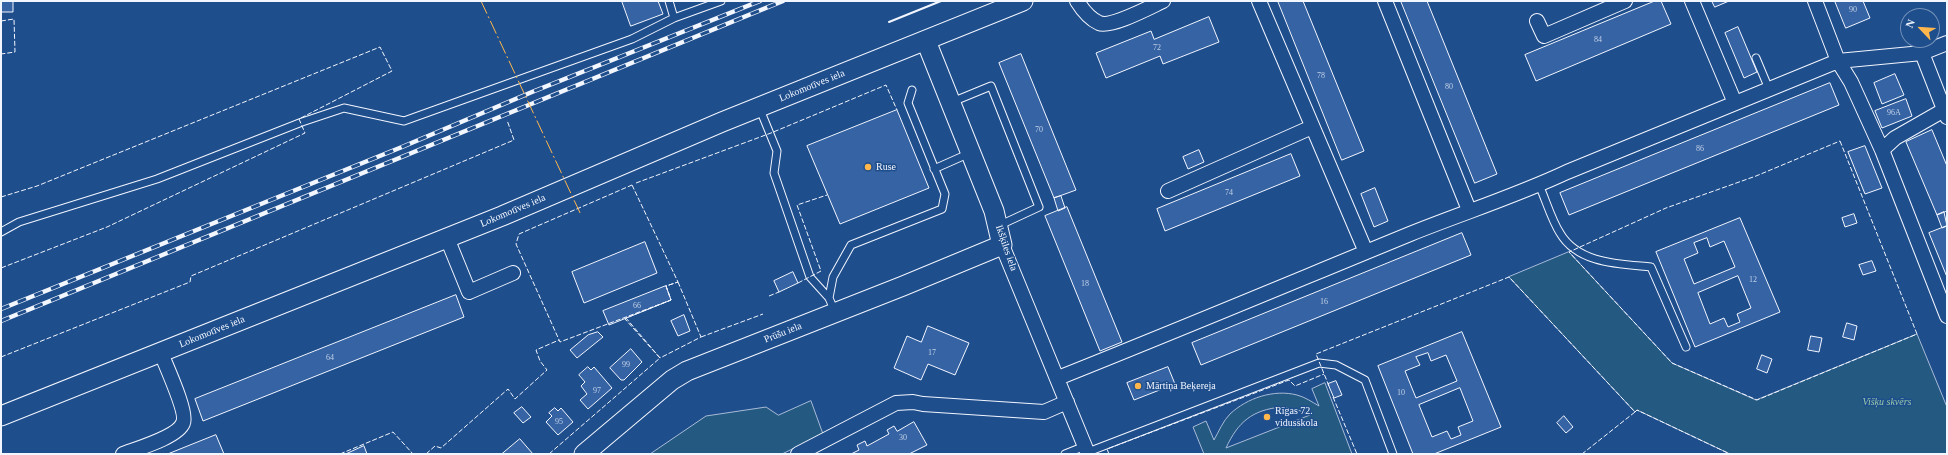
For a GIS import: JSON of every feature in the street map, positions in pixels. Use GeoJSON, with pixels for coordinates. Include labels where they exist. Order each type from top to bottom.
{"type":"FeatureCollection","features":[{"type":"Feature","properties":{"kind":"street","name":"Lokomotīves iela"},"geometry":{"type":"LineString","coordinates":[[1,416],[446,238],[759,107],[1023,1]]}},
{"type":"Feature","properties":{"kind":"street"},"geometry":{"type":"LineString","coordinates":[[1077,1],[1089,16],[1100,24],[1110,24],[1163,1]]}},
{"type":"Feature","properties":{"kind":"street"},"geometry":{"type":"LineString","coordinates":[[1259,1],[1366,252]]}},
{"type":"Feature","properties":{"kind":"street"},"geometry":{"type":"LineString","coordinates":[[1384,1],[1469,210]]}},
{"type":"Feature","properties":{"kind":"street"},"geometry":{"type":"LineString","coordinates":[[1537,21],[1544,36],[1625,1]]}},
{"type":"Feature","properties":{"kind":"street"},"geometry":{"type":"LineString","coordinates":[[1692,1],[1736,103]]}},
{"type":"Feature","properties":{"kind":"street"},"geometry":{"type":"LineString","coordinates":[[1816,1],[1838,61],[1851,82],[1882,150],[1947,316]]}},
{"type":"Feature","properties":{"kind":"street","name":"Ikšķiles iela"},"geometry":{"type":"LineString","coordinates":[[926,41],[994,211],[1002,245],[1087,451]]}},
{"type":"Feature","properties":{"kind":"street"},"geometry":{"type":"LineString","coordinates":[[1058,378],[1154,341],[1469,210],[1539,185],[1838,61],[1922,53],[1947,43]]}},
{"type":"Feature","properties":{"kind":"street"},"geometry":{"type":"LineString","coordinates":[[1882,150],[1895,138],[1945,114],[1922,53]]}},
{"type":"Feature","properties":{"kind":"street"},"geometry":{"type":"LineString","coordinates":[[1168,191],[1312,127]]}},
{"type":"Feature","properties":{"kind":"street"},"geometry":{"type":"LineString","coordinates":[[446,238],[469,292],[512,273]]}},
{"type":"Feature","properties":{"kind":"street","name":"Prūšu iela"},"geometry":{"type":"LineString","coordinates":[[584,454],[679,375],[832,305],[903,286],[1002,245]]}},
{"type":"Feature","properties":{"kind":"street"},"geometry":{"type":"LineString","coordinates":[[123,454],[166,437],[178,430],[184,423],[184,410],[161,353]]}},
{"type":"Feature","properties":{"kind":"street"},"geometry":{"type":"LineString","coordinates":[[798,454],[896,403],[913,402],[922,404],[1044,412],[1067,402]]}},
{"type":"Feature","properties":{"kind":"lane"},"geometry":{"type":"LineString","coordinates":[[669,1],[674,18]]}},
{"type":"Feature","properties":{"kind":"lane"},"geometry":{"type":"LineString","coordinates":[[1,232],[19,222],[158,179],[302,122],[344,108],[404,121],[632,39],[674,18],[721,1]]}},
{"type":"Feature","properties":{"kind":"lane"},"geometry":{"type":"LineString","coordinates":[[1756,58],[1769,89]]}},
{"type":"Feature","properties":{"kind":"lane"},"geometry":{"type":"LineString","coordinates":[[950,103],[991,86],[1039,207],[997,226]]}},
{"type":"Feature","properties":{"kind":"lane"},"geometry":{"type":"LineString","coordinates":[[832,305],[833,277],[851,245],[942,209],[945,194],[908,104],[912,90]]}},
{"type":"Feature","properties":{"kind":"lane"},"geometry":{"type":"LineString","coordinates":[[759,107],[777,151],[774,174],[810,277],[832,305]]}},
{"type":"Feature","properties":{"kind":"lane"},"geometry":{"type":"LineString","coordinates":[[934,169],[970,153]]}},
{"type":"Feature","properties":{"kind":"lane"},"geometry":{"type":"LineString","coordinates":[[1539,185],[1559,233],[1574,249],[1606,263],[1652,267],[1686,347]]}},
{"type":"Feature","properties":{"kind":"lane"},"geometry":{"type":"LineString","coordinates":[[1065,454],[1087,451],[1318,363],[1336,365],[1365,380],[1393,454]]}},
{"type":"Feature","properties":{"kind":"green space","name":"Višķu skvērs"},"geometry":{"type":"Polygon","coordinates":[[[1569,252],[1672,363],[1756,400],[1917,334],[1947,407],[1947,454],[1730,454],[1637,410],[1635,412],[1509,277],[1569,252]]]}},
{"type":"Feature","properties":{"kind":"green space"},"geometry":{"type":"Polygon","coordinates":[[[1325,383],[1352,454],[1204,454],[1193,427],[1206,421],[1214,440],[1223,423],[1230,414],[1244,403],[1261,396],[1288,393],[1303,397],[1319,406],[1312,389],[1325,383]],[[1281,407],[1254,414],[1241,424],[1226,448],[1310,415],[1298,410],[1281,407]]]}},
{"type":"Feature","properties":{"kind":"green space"},"geometry":{"type":"Polygon","coordinates":[[[811,401],[823,434],[782,454],[650,454],[706,416],[766,407],[778,415],[811,401]]]}},
{"type":"Feature","properties":{"kind":"building"},"geometry":{"type":"Polygon","coordinates":[[[1,1],[13,1],[13,12],[1,12],[1,1]]]}},
{"type":"Feature","properties":{"kind":"building"},"geometry":{"type":"Polygon","coordinates":[[[622,1],[658,1],[663,14],[631,26],[622,1]]]}},
{"type":"Feature","properties":{"kind":"building"},"geometry":{"type":"Polygon","coordinates":[[[1278,1],[1303,1],[1364,151],[1342,160],[1278,1]]]}},
{"type":"Feature","properties":{"kind":"building"},"geometry":{"type":"Polygon","coordinates":[[[1401,1],[1427,1],[1497,174],[1475,183],[1401,1]]]}},
{"type":"Feature","properties":{"kind":"building"},"geometry":{"type":"Polygon","coordinates":[[[1655,1],[1661,1],[1671,24],[1536,81],[1525,55],[1655,1]]]}},
{"type":"Feature","properties":{"kind":"building"},"geometry":{"type":"Polygon","coordinates":[[[1712,1],[1729,1],[1715,7],[1712,1]]]}},
{"type":"Feature","properties":{"kind":"building"},"geometry":{"type":"Polygon","coordinates":[[[1835,1],[1863,1],[1870,18],[1846,28],[1835,1]]]}},
{"type":"Feature","properties":{"kind":"building"},"geometry":{"type":"Polygon","coordinates":[[[1209,17],[1219,42],[1163,64],[1160,56],[1106,78],[1096,53],[1151,31],[1154,39],[1209,17]]]}},
{"type":"Feature","properties":{"kind":"building"},"geometry":{"type":"Polygon","coordinates":[[[1738,27],[1757,72],[1744,78],[1725,33],[1738,27]]]}},
{"type":"Feature","properties":{"kind":"building"},"geometry":{"type":"Polygon","coordinates":[[[1021,54],[1076,190],[1054,198],[999,63],[1021,54]]]}},
{"type":"Feature","properties":{"kind":"building"},"geometry":{"type":"Polygon","coordinates":[[[1895,74],[1904,95],[1882,104],[1874,83],[1895,74]]]}},
{"type":"Feature","properties":{"kind":"building"},"geometry":{"type":"Polygon","coordinates":[[[1830,83],[1839,105],[1569,215],[1560,193],[1830,83]]]}},
{"type":"Feature","properties":{"kind":"building"},"geometry":{"type":"Polygon","coordinates":[[[1906,99],[1912,116],[1882,128],[1875,111],[1906,99]]]}},
{"type":"Feature","properties":{"kind":"building","name":"Ruse"},"geometry":{"type":"Polygon","coordinates":[[[897,110],[929,188],[840,224],[807,146],[897,110]]]}},
{"type":"Feature","properties":{"kind":"building"},"geometry":{"type":"Polygon","coordinates":[[[1932,130],[1947,166],[1947,211],[1937,215],[1906,142],[1932,130]]]}},
{"type":"Feature","properties":{"kind":"building"},"geometry":{"type":"Polygon","coordinates":[[[1865,146],[1882,188],[1865,194],[1848,152],[1865,146]]]}},
{"type":"Feature","properties":{"kind":"building"},"geometry":{"type":"Polygon","coordinates":[[[1199,150],[1204,162],[1188,169],[1183,157],[1199,150]]]}},
{"type":"Feature","properties":{"kind":"building"},"geometry":{"type":"Polygon","coordinates":[[[1291,154],[1300,176],[1165,231],[1157,209],[1291,154]]]}},
{"type":"Feature","properties":{"kind":"building"},"geometry":{"type":"Polygon","coordinates":[[[1375,188],[1388,221],[1374,227],[1361,194],[1375,188]]]}},
{"type":"Feature","properties":{"kind":"building"},"geometry":{"type":"Polygon","coordinates":[[[1061,196],[1065,208],[1058,211],[1054,198],[1061,196]]]}},
{"type":"Feature","properties":{"kind":"building"},"geometry":{"type":"Polygon","coordinates":[[[1067,207],[1122,342],[1100,351],[1045,216],[1067,207]]]}},
{"type":"Feature","properties":{"kind":"building"},"geometry":{"type":"Polygon","coordinates":[[[1944,212],[1947,226],[1942,228],[1937,215],[1944,212]]]}},
{"type":"Feature","properties":{"kind":"building"},"geometry":{"type":"Polygon","coordinates":[[[1854,214],[1857,223],[1845,227],[1842,218],[1854,214]]]}},
{"type":"Feature","properties":{"kind":"building"},"geometry":{"type":"Polygon","coordinates":[[[1740,218],[1780,312],[1695,347],[1656,252],[1740,218]],[[1707,238],[1694,243],[1698,253],[1684,259],[1694,284],[1735,267],[1724,241],[1710,247],[1707,238]],[[1738,276],[1698,293],[1710,324],[1724,318],[1728,327],[1740,322],[1737,314],[1751,308],[1738,276]]]}},
{"type":"Feature","properties":{"kind":"building"},"geometry":{"type":"Polygon","coordinates":[[[1947,226],[1947,277],[1929,233],[1947,226]]]}},
{"type":"Feature","properties":{"kind":"building"},"geometry":{"type":"Polygon","coordinates":[[[1462,233],[1471,255],[1201,365],[1192,343],[1462,233]]]}},
{"type":"Feature","properties":{"kind":"building"},"geometry":{"type":"Polygon","coordinates":[[[645,242],[657,273],[584,303],[572,272],[645,242]]]}},
{"type":"Feature","properties":{"kind":"building"},"geometry":{"type":"Polygon","coordinates":[[[1872,261],[1876,271],[1863,275],[1859,265],[1872,261]]]}},
{"type":"Feature","properties":{"kind":"building"},"geometry":{"type":"Polygon","coordinates":[[[793,272],[798,283],[779,292],[774,281],[793,272]]]}},
{"type":"Feature","properties":{"kind":"building"},"geometry":{"type":"Polygon","coordinates":[[[666,286],[671,300],[609,325],[603,311],[666,286]]]}},
{"type":"Feature","properties":{"kind":"building"},"geometry":{"type":"Polygon","coordinates":[[[456,295],[464,317],[203,421],[195,399],[456,295]]]}},
{"type":"Feature","properties":{"kind":"building"},"geometry":{"type":"Polygon","coordinates":[[[684,315],[690,331],[678,336],[671,321],[684,315]]]}},
{"type":"Feature","properties":{"kind":"building"},"geometry":{"type":"Polygon","coordinates":[[[1847,323],[1857,326],[1854,340],[1843,337],[1847,323]]]}},
{"type":"Feature","properties":{"kind":"building"},"geometry":{"type":"Polygon","coordinates":[[[928,326],[969,343],[955,375],[928,364],[921,380],[894,368],[907,336],[921,342],[928,326]]]}},
{"type":"Feature","properties":{"kind":"building"},"geometry":{"type":"Polygon","coordinates":[[[598,332],[603,337],[577,358],[570,350],[588,335],[598,332]]]}},
{"type":"Feature","properties":{"kind":"building"},"geometry":{"type":"Polygon","coordinates":[[[1462,332],[1501,427],[1434,454],[1413,454],[1378,366],[1462,332]],[[1428,353],[1416,357],[1420,365],[1405,371],[1416,398],[1457,381],[1446,355],[1431,361],[1428,353]],[[1460,388],[1419,405],[1432,437],[1447,431],[1451,439],[1461,435],[1458,427],[1473,421],[1460,388]]]}},
{"type":"Feature","properties":{"kind":"building"},"geometry":{"type":"Polygon","coordinates":[[[1811,336],[1822,338],[1819,352],[1808,350],[1811,336]]]}},
{"type":"Feature","properties":{"kind":"building"},"geometry":{"type":"Polygon","coordinates":[[[631,349],[642,362],[624,380],[621,380],[610,368],[631,349]]]}},
{"type":"Feature","properties":{"kind":"building"},"geometry":{"type":"Polygon","coordinates":[[[1762,355],[1772,359],[1767,373],[1757,369],[1762,355]]]}},
{"type":"Feature","properties":{"kind":"building"},"geometry":{"type":"Polygon","coordinates":[[[588,367],[591,370],[594,367],[612,388],[588,409],[580,400],[587,394],[581,386],[585,382],[579,375],[588,367]]]}},
{"type":"Feature","properties":{"kind":"building"},"geometry":{"type":"Polygon","coordinates":[[[1168,367],[1175,384],[1134,400],[1127,383],[1168,367]]]}},
{"type":"Feature","properties":{"kind":"building"},"geometry":{"type":"Polygon","coordinates":[[[1336,381],[1342,395],[1334,398],[1328,384],[1336,381]]]}},
{"type":"Feature","properties":{"kind":"building"},"geometry":{"type":"Polygon","coordinates":[[[522,407],[531,417],[523,423],[514,413],[522,407]]]}},
{"type":"Feature","properties":{"kind":"building"},"geometry":{"type":"Polygon","coordinates":[[[555,408],[558,411],[561,408],[573,422],[558,435],[546,422],[552,416],[549,413],[555,408]]]}},
{"type":"Feature","properties":{"kind":"building"},"geometry":{"type":"Polygon","coordinates":[[[1564,416],[1573,427],[1566,433],[1557,423],[1564,416]]]}},
{"type":"Feature","properties":{"kind":"building"},"geometry":{"type":"Polygon","coordinates":[[[914,422],[927,445],[909,454],[851,454],[859,450],[857,445],[865,441],[867,446],[889,434],[887,430],[894,426],[897,431],[914,422]]]}},
{"type":"Feature","properties":{"kind":"building"},"geometry":{"type":"Polygon","coordinates":[[[216,435],[224,454],[168,454],[216,435]]]}},
{"type":"Feature","properties":{"kind":"building"},"geometry":{"type":"Polygon","coordinates":[[[520,439],[533,454],[502,454],[520,439]]]}},
{"type":"Feature","properties":{"kind":"building"},"geometry":{"type":"Polygon","coordinates":[[[364,446],[367,454],[346,454],[364,446]]]}},
{"type":"Feature","properties":{"kind":"railway"},"geometry":{"type":"LineString","coordinates":[[1,309],[402,147],[532,92],[760,1]]}},
{"type":"Feature","properties":{"kind":"railway"},"geometry":{"type":"LineString","coordinates":[[1,321],[783,1]]}},
{"type":"Feature","properties":{"kind":"fence"},"geometry":{"type":"LineString","coordinates":[[1,21],[14,19],[15,52],[1,54]]}},
{"type":"Feature","properties":{"kind":"fence"},"geometry":{"type":"LineString","coordinates":[[1,197],[37,186],[380,47],[392,71],[299,119],[305,133],[107,227],[1,268]]}},
{"type":"Feature","properties":{"kind":"fence"},"geometry":{"type":"LineString","coordinates":[[636,183],[771,133],[886,85],[897,110]]}},
{"type":"Feature","properties":{"kind":"fence"},"geometry":{"type":"LineString","coordinates":[[1,357],[190,282],[191,276],[514,140],[507,120]]}},
{"type":"Feature","properties":{"kind":"fence"},"geometry":{"type":"LineString","coordinates":[[1840,141],[1917,334],[1757,400],[1672,363],[1569,252],[1666,208],[1756,176],[1840,141]]}},
{"type":"Feature","properties":{"kind":"fence"},"geometry":{"type":"LineString","coordinates":[[632,185],[678,282],[666,286],[671,300],[560,342],[516,244],[519,234],[632,185]]}},
{"type":"Feature","properties":{"kind":"fence"},"geometry":{"type":"LineString","coordinates":[[798,283],[821,271],[797,205],[827,195]]}},
{"type":"Feature","properties":{"kind":"fence"},"geometry":{"type":"LineString","coordinates":[[1329,386],[1316,354],[1509,277],[1635,412],[1582,454]]}},
{"type":"Feature","properties":{"kind":"fence"},"geometry":{"type":"LineString","coordinates":[[678,282],[701,337],[660,358],[626,318],[671,300],[666,286],[678,282]]}},
{"type":"Feature","properties":{"kind":"fence"},"geometry":{"type":"LineString","coordinates":[[769,296],[779,292]]}},
{"type":"Feature","properties":{"kind":"fence"},"geometry":{"type":"LineString","coordinates":[[701,337],[763,314]]}},
{"type":"Feature","properties":{"kind":"fence"},"geometry":{"type":"LineString","coordinates":[[549,454],[660,358],[625,319]]}},
{"type":"Feature","properties":{"kind":"fence"},"geometry":{"type":"LineString","coordinates":[[426,454],[435,446],[441,448],[508,389],[515,399],[547,370],[540,361],[536,350],[559,340]]}},
{"type":"Feature","properties":{"kind":"fence"},"geometry":{"type":"LineString","coordinates":[[1109,454],[1107,449],[1289,380],[1295,386],[1324,374]]}},
{"type":"Feature","properties":{"kind":"fence"},"geometry":{"type":"LineString","coordinates":[[1333,397],[1357,454]]}},
{"type":"Feature","properties":{"kind":"fence"},"geometry":{"type":"LineString","coordinates":[[1635,412],[1637,410],[1730,454]]}},
{"type":"Feature","properties":{"kind":"fence"},"geometry":{"type":"LineString","coordinates":[[340,454],[393,432],[413,454]]}},
{"type":"Feature","properties":{"kind":"wall"},"geometry":{"type":"LineString","coordinates":[[889,22],[941,1]]}},
{"type":"Feature","properties":{"kind":"power"},"geometry":{"type":"LineString","coordinates":[[481,1],[581,215]]}},
{"type":"Feature","properties":{"kind":"place","name":"Ruse"},"geometry":{"type":"Point","coordinates":[868,167]}},
{"type":"Feature","properties":{"kind":"place","name":"Mārtiņa Beķereja"},"geometry":{"type":"Point","coordinates":[1138,386]}},
{"type":"Feature","properties":{"kind":"place","name":"Rīgas 72. vidusskola"},"geometry":{"type":"Point","coordinates":[1267,417]}}]}
